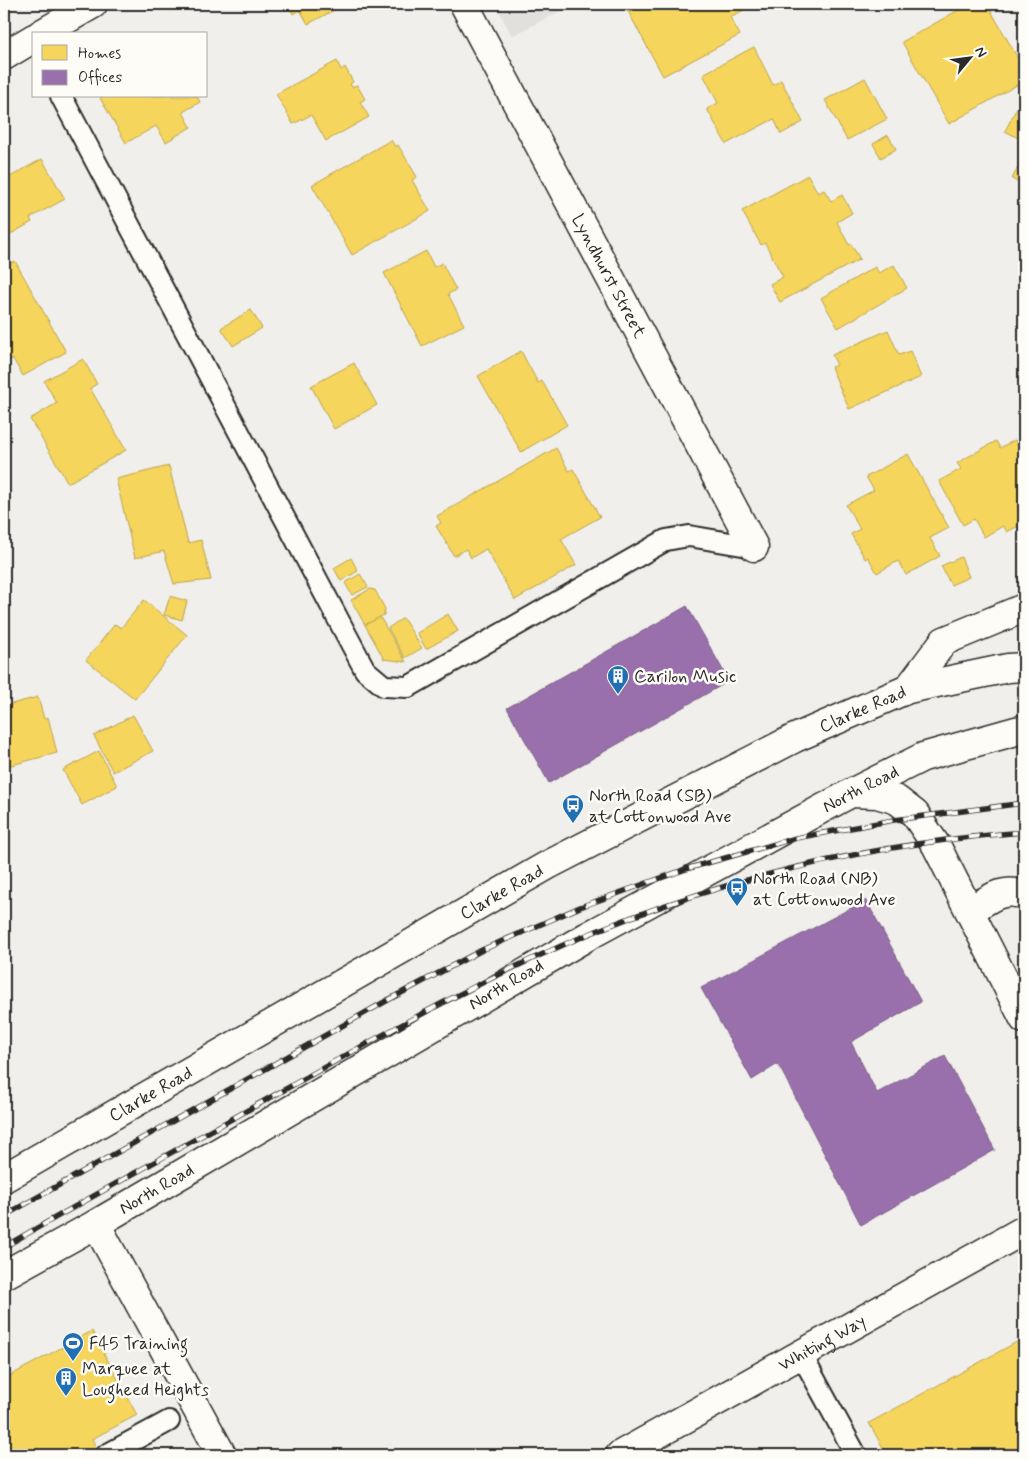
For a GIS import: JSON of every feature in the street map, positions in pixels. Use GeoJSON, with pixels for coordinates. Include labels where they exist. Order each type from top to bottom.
{"type":"FeatureCollection","features":[{"type":"Feature","properties":{"kind":"main road"},"geometry":{"type":"LineString","coordinates":[[47,32],[93,4]]}},
{"type":"Feature","properties":{"kind":"main road","name":"Lyndhurst Street"},"geometry":{"type":"LineString","coordinates":[[464,4],[754,547]]}},
{"type":"Feature","properties":{"kind":"main road"},"geometry":{"type":"LineString","coordinates":[[4,56],[32,41]]}},
{"type":"Feature","properties":{"kind":"main road"},"geometry":{"type":"LineString","coordinates":[[908,689],[944,641],[1024,608]]}},
{"type":"Feature","properties":{"kind":"main road","name":"Clarke Road"},"geometry":{"type":"LineString","coordinates":[[4,1178],[548,865],[795,738],[908,689],[1024,666]]}},
{"type":"Feature","properties":{"kind":"main road","name":"North Road"},"geometry":{"type":"LineString","coordinates":[[4,1275],[96,1224],[588,936],[851,793],[923,757],[1024,730]]}},
{"type":"Feature","properties":{"kind":"main road"},"geometry":{"type":"LineString","coordinates":[[851,793],[878,794],[896,800],[915,814],[936,845],[1024,1016]]}},
{"type":"Feature","properties":{"kind":"main road"},"geometry":{"type":"LineString","coordinates":[[970,911],[1002,892],[1010,891],[1024,894]]}},
{"type":"Feature","properties":{"kind":"main road"},"geometry":{"type":"LineString","coordinates":[[96,1224],[222,1455]]}},
{"type":"Feature","properties":{"kind":"main road","name":"Whiting Way"},"geometry":{"type":"LineString","coordinates":[[620,1455],[1024,1230]]}},
{"type":"Feature","properties":{"kind":"lane"},"geometry":{"type":"LineString","coordinates":[[62,98],[365,670],[384,686],[408,687],[666,540],[689,536],[754,547]]}},
{"type":"Feature","properties":{"kind":"lane"},"geometry":{"type":"LineString","coordinates":[[801,1354],[856,1455]]}},
{"type":"Feature","properties":{"kind":"lane"},"geometry":{"type":"LineString","coordinates":[[106,1455],[169,1421]]}},
{"type":"Feature","properties":{"kind":"shaded area"},"geometry":{"type":"Polygon","coordinates":[[[495,4],[574,4],[512,36],[495,4]]]}},
{"type":"Feature","properties":{"kind":"building: Homes"},"geometry":{"type":"Polygon","coordinates":[[[288,4],[340,4],[342,6],[308,24],[300,10],[293,14],[288,4]]]}},
{"type":"Feature","properties":{"kind":"building: Homes"},"geometry":{"type":"Polygon","coordinates":[[[624,4],[740,4],[744,10],[730,17],[740,35],[663,76],[624,4]]]}},
{"type":"Feature","properties":{"kind":"building: Homes"},"geometry":{"type":"Polygon","coordinates":[[[969,4],[987,4],[1024,69],[1024,81],[949,124],[902,42],[969,4]]]}},
{"type":"Feature","properties":{"kind":"building: Homes"},"geometry":{"type":"Polygon","coordinates":[[[754,47],[773,85],[781,80],[803,122],[781,134],[774,119],[726,144],[707,109],[718,103],[703,74],[754,47]]]}},
{"type":"Feature","properties":{"kind":"building: Homes"},"geometry":{"type":"Polygon","coordinates":[[[337,61],[341,70],[345,67],[353,82],[350,84],[352,87],[357,85],[365,99],[360,102],[369,117],[326,141],[311,115],[293,124],[276,94],[337,61]]]}},
{"type":"Feature","properties":{"kind":"building: Homes"},"geometry":{"type":"Polygon","coordinates":[[[865,78],[887,119],[847,140],[825,100],[865,78]]]}},
{"type":"Feature","properties":{"kind":"building: Homes"},"geometry":{"type":"Polygon","coordinates":[[[1024,94],[1024,141],[1005,131],[1024,94]]]}},
{"type":"Feature","properties":{"kind":"building: Homes"},"geometry":{"type":"Polygon","coordinates":[[[100,98],[198,98],[200,102],[183,112],[191,127],[166,142],[156,126],[126,143],[100,98]]]}},
{"type":"Feature","properties":{"kind":"building: Homes"},"geometry":{"type":"Polygon","coordinates":[[[888,135],[896,149],[881,158],[873,144],[888,135]]]}},
{"type":"Feature","properties":{"kind":"building: Homes"},"geometry":{"type":"Polygon","coordinates":[[[391,140],[395,147],[398,145],[417,177],[412,180],[430,211],[352,255],[312,185],[391,140]]]}},
{"type":"Feature","properties":{"kind":"building: Homes"},"geometry":{"type":"Polygon","coordinates":[[[1024,155],[1024,186],[1012,179],[1024,155]]]}},
{"type":"Feature","properties":{"kind":"building: Homes"},"geometry":{"type":"Polygon","coordinates":[[[42,159],[65,199],[30,218],[32,222],[4,238],[4,177],[7,175],[8,178],[42,159]]]}},
{"type":"Feature","properties":{"kind":"building: Homes"},"geometry":{"type":"Polygon","coordinates":[[[808,175],[818,193],[824,190],[831,201],[842,195],[852,213],[837,222],[849,245],[851,244],[860,259],[780,302],[770,284],[783,277],[765,243],[761,245],[742,211],[808,175]]]}},
{"type":"Feature","properties":{"kind":"building: Homes"},"geometry":{"type":"Polygon","coordinates":[[[426,251],[434,267],[442,263],[456,290],[448,294],[464,325],[422,346],[384,273],[426,251]]]}},
{"type":"Feature","properties":{"kind":"building: Homes"},"geometry":{"type":"Polygon","coordinates":[[[15,261],[66,352],[23,376],[4,348],[4,267],[15,261]]]}},
{"type":"Feature","properties":{"kind":"building: Homes"},"geometry":{"type":"Polygon","coordinates":[[[894,265],[907,288],[838,328],[821,298],[875,267],[879,273],[894,265]]]}},
{"type":"Feature","properties":{"kind":"building: Homes"},"geometry":{"type":"Polygon","coordinates":[[[251,310],[262,328],[233,346],[221,328],[251,310]]]}},
{"type":"Feature","properties":{"kind":"building: Homes"},"geometry":{"type":"Polygon","coordinates":[[[888,330],[899,355],[910,351],[921,377],[849,409],[831,367],[837,365],[832,355],[888,330]]]}},
{"type":"Feature","properties":{"kind":"building: Homes"},"geometry":{"type":"Polygon","coordinates":[[[521,351],[538,383],[542,381],[567,425],[521,452],[478,376],[521,351]]]}},
{"type":"Feature","properties":{"kind":"building: Homes"},"geometry":{"type":"Polygon","coordinates":[[[83,359],[97,384],[90,388],[126,450],[68,483],[30,419],[57,403],[44,381],[83,359]]]}},
{"type":"Feature","properties":{"kind":"building: Homes"},"geometry":{"type":"Polygon","coordinates":[[[354,363],[377,405],[334,429],[311,386],[354,363]]]}},
{"type":"Feature","properties":{"kind":"building: Homes"},"geometry":{"type":"Polygon","coordinates":[[[1015,440],[1024,457],[1024,523],[1007,532],[1003,526],[984,537],[974,519],[963,525],[939,481],[961,469],[957,463],[996,441],[1000,448],[1015,440]]]}},
{"type":"Feature","properties":{"kind":"building: Homes"},"geometry":{"type":"Polygon","coordinates":[[[556,448],[569,471],[573,469],[600,517],[561,539],[576,565],[515,600],[486,549],[471,558],[466,549],[454,556],[436,526],[441,523],[437,516],[556,448]]]}},
{"type":"Feature","properties":{"kind":"building: Homes"},"geometry":{"type":"Polygon","coordinates":[[[908,454],[949,528],[930,538],[940,556],[906,575],[898,561],[877,573],[868,557],[865,559],[851,534],[860,529],[846,505],[874,490],[866,477],[908,454]]]}},
{"type":"Feature","properties":{"kind":"building: Homes"},"geometry":{"type":"Polygon","coordinates":[[[169,466],[188,543],[201,540],[211,580],[174,584],[164,551],[135,558],[116,479],[169,466]]]}},
{"type":"Feature","properties":{"kind":"building: Homes"},"geometry":{"type":"Polygon","coordinates":[[[961,557],[969,577],[951,585],[941,566],[961,557]]]}},
{"type":"Feature","properties":{"kind":"building: Homes"},"geometry":{"type":"Polygon","coordinates":[[[351,558],[358,571],[341,581],[334,568],[351,558]]]}},
{"type":"Feature","properties":{"kind":"building: Homes"},"geometry":{"type":"Polygon","coordinates":[[[360,574],[368,587],[352,595],[345,583],[360,574]]]}},
{"type":"Feature","properties":{"kind":"building: Homes"},"geometry":{"type":"Polygon","coordinates":[[[370,589],[375,590],[385,609],[384,615],[365,625],[351,600],[370,589]]]}},
{"type":"Feature","properties":{"kind":"building: Homes"},"geometry":{"type":"Polygon","coordinates":[[[170,596],[187,601],[182,620],[164,615],[170,596]]]}},
{"type":"Feature","properties":{"kind":"building: Homes"},"geometry":{"type":"Polygon","coordinates":[[[144,600],[187,635],[135,699],[86,660],[115,624],[121,628],[144,600]]]}},
{"type":"Feature","properties":{"kind":"building: Homes"},"geometry":{"type":"Polygon","coordinates":[[[448,614],[458,631],[426,649],[417,633],[448,614]]]}},
{"type":"Feature","properties":{"kind":"building: Homes"},"geometry":{"type":"Polygon","coordinates":[[[380,617],[406,662],[384,659],[365,625],[380,617]]]}},
{"type":"Feature","properties":{"kind":"building: Homes"},"geometry":{"type":"Polygon","coordinates":[[[403,618],[422,648],[405,658],[388,628],[403,618]]]}},
{"type":"Feature","properties":{"kind":"building: Homes"},"geometry":{"type":"Polygon","coordinates":[[[38,697],[44,719],[48,717],[57,753],[4,767],[4,706],[38,697]]]}},
{"type":"Feature","properties":{"kind":"building: Homes"},"geometry":{"type":"Polygon","coordinates":[[[133,715],[153,751],[113,772],[94,736],[133,715]]]}},
{"type":"Feature","properties":{"kind":"building: Homes"},"geometry":{"type":"Polygon","coordinates":[[[99,751],[117,786],[82,805],[63,770],[99,751]]]}},
{"type":"Feature","properties":{"kind":"building: Homes","name":"Marquee at Lougheed Heights"},"geometry":{"type":"Polygon","coordinates":[[[92,1331],[137,1415],[92,1439],[100,1455],[4,1455],[4,1379],[92,1331]]]}},
{"type":"Feature","properties":{"kind":"building: Homes"},"geometry":{"type":"Polygon","coordinates":[[[1024,1338],[1024,1455],[887,1455],[869,1423],[1024,1338]]]}},
{"type":"Feature","properties":{"kind":"building: Offices","name":"Carilon Music"},"geometry":{"type":"Polygon","coordinates":[[[687,606],[729,681],[549,783],[507,708],[687,606]]]}},
{"type":"Feature","properties":{"kind":"building: Offices"},"geometry":{"type":"Polygon","coordinates":[[[866,900],[921,1002],[851,1042],[877,1093],[945,1056],[995,1150],[861,1225],[778,1064],[752,1080],[701,988],[866,900]]]}},
{"type":"Feature","properties":{"kind":"railway"},"geometry":{"type":"LineString","coordinates":[[4,1216],[388,1000],[482,950],[580,907],[686,869],[796,838],[894,820],[1024,803]]}},
{"type":"Feature","properties":{"kind":"railway"},"geometry":{"type":"LineString","coordinates":[[4,1247],[367,1043],[497,975],[586,935],[632,917],[727,886],[825,861],[925,843],[1024,832]]}},
{"type":"Feature","properties":{"kind":"place","name":"Carilon Music"},"geometry":{"type":"Point","coordinates":[618,695]}},
{"type":"Feature","properties":{"kind":"place","name":"North Road (SB) at Cottonwood Ave"},"geometry":{"type":"Point","coordinates":[573,824]}},
{"type":"Feature","properties":{"kind":"place","name":"North Road (NB) at Cottonwood Ave"},"geometry":{"type":"Point","coordinates":[737,907]}},
{"type":"Feature","properties":{"kind":"place","name":"F45 Training"},"geometry":{"type":"Point","coordinates":[73,1362]}},
{"type":"Feature","properties":{"kind":"place","name":"Marquee at Lougheed Heights"},"geometry":{"type":"Point","coordinates":[66,1397]}}]}
